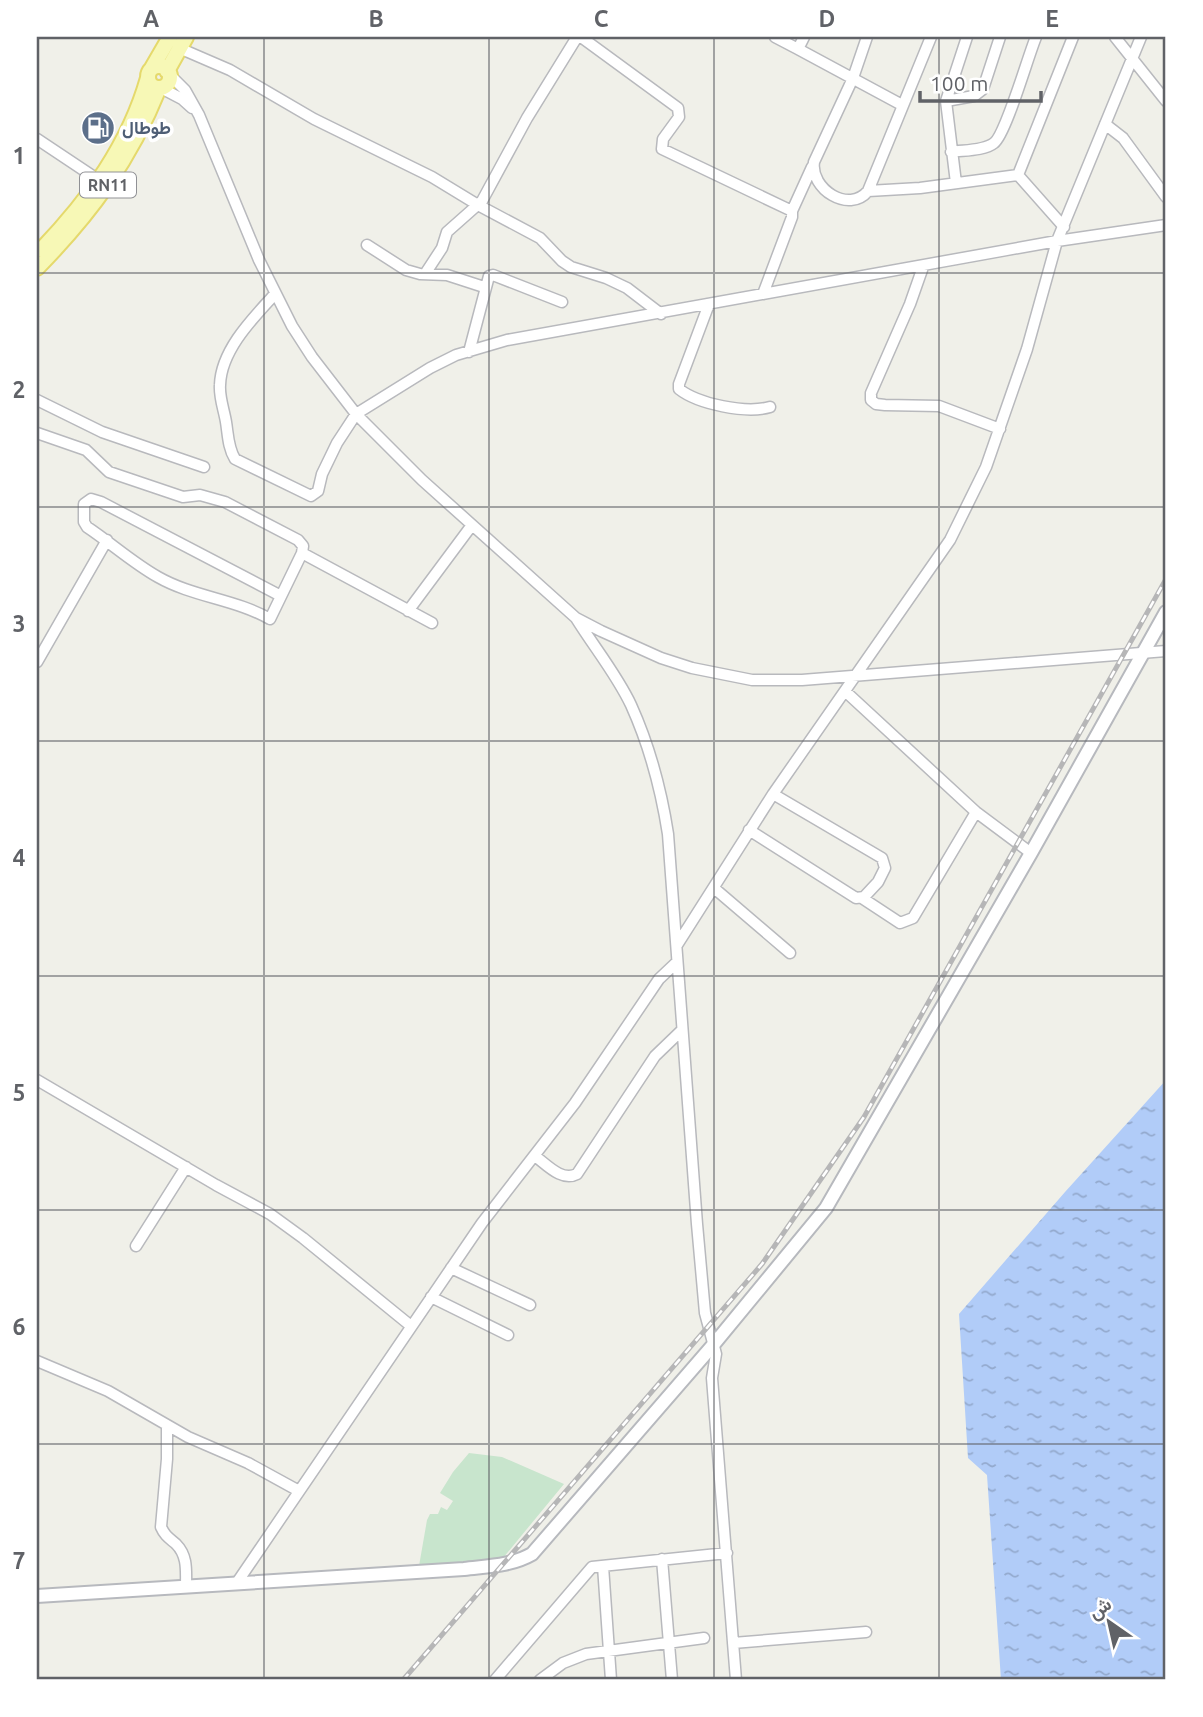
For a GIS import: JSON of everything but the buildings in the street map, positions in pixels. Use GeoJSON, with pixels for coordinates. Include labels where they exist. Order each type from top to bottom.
{"type":"FeatureCollection","features":[{"type":"Feature","properties":{"kind":"main road","name":"RN11"},"geometry":{"type":"LineString","coordinates":[[37,254],[69,221],[100,181],[178,41]]}},
{"type":"Feature","properties":{"kind":"main road"},"geometry":{"type":"LineString","coordinates":[[159,73],[150,85],[160,88]]}},
{"type":"Feature","properties":{"kind":"main road","name":"RN11"},"geometry":{"type":"LineString","coordinates":[[37,268],[104,192],[125,158],[160,88]]}},
{"type":"Feature","properties":{"kind":"street"},"geometry":{"type":"LineString","coordinates":[[425,274],[442,248],[447,232],[478,205],[579,37],[678,108],[679,117],[663,139],[662,149],[792,211]]}},
{"type":"Feature","properties":{"kind":"street"},"geometry":{"type":"LineString","coordinates":[[775,37],[902,105]]}},
{"type":"Feature","properties":{"kind":"street"},"geometry":{"type":"LineString","coordinates":[[798,49],[804,37]]}},
{"type":"Feature","properties":{"kind":"street"},"geometry":{"type":"LineString","coordinates":[[763,294],[792,211],[853,78],[866,37]]}},
{"type":"Feature","properties":{"kind":"street"},"geometry":{"type":"LineString","coordinates":[[814,162],[813,170],[817,182],[838,197],[855,201],[868,191],[931,37]]}},
{"type":"Feature","properties":{"kind":"street"},"geometry":{"type":"LineString","coordinates":[[956,183],[946,101],[967,37]]}},
{"type":"Feature","properties":{"kind":"street"},"geometry":{"type":"LineString","coordinates":[[946,101],[974,96],[983,89],[1000,37]]}},
{"type":"Feature","properties":{"kind":"street"},"geometry":{"type":"LineString","coordinates":[[951,152],[987,146],[995,142],[1036,37]]}},
{"type":"Feature","properties":{"kind":"street"},"geometry":{"type":"LineString","coordinates":[[1018,175],[1073,37]]}},
{"type":"Feature","properties":{"kind":"street"},"geometry":{"type":"LineString","coordinates":[[1115,37],[1166,101]]}},
{"type":"Feature","properties":{"kind":"street"},"geometry":{"type":"LineString","coordinates":[[677,946],[773,794],[950,540],[986,467],[1027,349],[1057,241],[1141,37]]}},
{"type":"Feature","properties":{"kind":"street"},"geometry":{"type":"LineString","coordinates":[[178,41],[314,120],[397,158],[540,237],[571,267],[627,288],[661,314]]}},
{"type":"Feature","properties":{"kind":"street"},"geometry":{"type":"LineString","coordinates":[[159,73],[185,90],[200,116],[275,294],[312,357],[356,414],[422,480],[576,618],[630,703],[653,762],[661,788],[668,834],[681,1031],[705,1312],[716,1354],[712,1378],[736,1680]]}},
{"type":"Feature","properties":{"kind":"street"},"geometry":{"type":"LineString","coordinates":[[160,88],[187,103],[200,116]]}},
{"type":"Feature","properties":{"kind":"street"},"geometry":{"type":"LineString","coordinates":[[1105,124],[1123,138],[1166,197]]}},
{"type":"Feature","properties":{"kind":"street"},"geometry":{"type":"LineString","coordinates":[[37,139],[100,181]]}},
{"type":"Feature","properties":{"kind":"street"},"geometry":{"type":"LineString","coordinates":[[868,191],[1018,175]]}},
{"type":"Feature","properties":{"kind":"street"},"geometry":{"type":"LineString","coordinates":[[1018,175],[1064,227]]}},
{"type":"Feature","properties":{"kind":"street"},"geometry":{"type":"LineString","coordinates":[[275,294],[255,316],[221,373],[219,388],[230,449],[235,459],[313,495],[320,486],[322,474],[337,443],[356,414],[430,368],[469,352],[507,340],[1057,241],[1166,225]]}},
{"type":"Feature","properties":{"kind":"street"},"geometry":{"type":"LineString","coordinates":[[368,245],[401,268],[454,277],[484,287]]}},
{"type":"Feature","properties":{"kind":"street"},"geometry":{"type":"LineString","coordinates":[[923,267],[871,393],[872,402],[939,407],[1000,429]]}},
{"type":"Feature","properties":{"kind":"street"},"geometry":{"type":"LineString","coordinates":[[469,352],[487,278],[493,275],[562,302]]}},
{"type":"Feature","properties":{"kind":"street"},"geometry":{"type":"LineString","coordinates":[[709,304],[679,389],[739,410],[752,411],[770,407]]}},
{"type":"Feature","properties":{"kind":"street"},"geometry":{"type":"LineString","coordinates":[[37,400],[102,432],[204,467]]}},
{"type":"Feature","properties":{"kind":"street"},"geometry":{"type":"LineString","coordinates":[[37,433],[86,450],[109,472],[183,497],[200,495],[225,502],[299,540],[303,546],[302,553],[270,619],[246,606],[194,592],[159,578],[87,527],[82,510],[87,500],[101,502],[281,596]]}},
{"type":"Feature","properties":{"kind":"street"},"geometry":{"type":"LineString","coordinates":[[408,611],[472,525]]}},
{"type":"Feature","properties":{"kind":"street"},"geometry":{"type":"LineString","coordinates":[[37,662],[107,540]]}},
{"type":"Feature","properties":{"kind":"street"},"geometry":{"type":"LineString","coordinates":[[302,553],[432,623]]}},
{"type":"Feature","properties":{"kind":"street"},"geometry":{"type":"LineString","coordinates":[[37,1596],[464,1569],[522,1560],[539,1548],[714,1345],[827,1208],[1166,612]]}},
{"type":"Feature","properties":{"kind":"street"},"geometry":{"type":"LineString","coordinates":[[576,618],[661,658],[752,680],[802,680],[1166,651]]}},
{"type":"Feature","properties":{"kind":"street"},"geometry":{"type":"LineString","coordinates":[[846,692],[976,812],[1031,853]]}},
{"type":"Feature","properties":{"kind":"street"},"geometry":{"type":"LineString","coordinates":[[773,794],[884,860],[885,868],[878,882],[862,898]]}},
{"type":"Feature","properties":{"kind":"street"},"geometry":{"type":"LineString","coordinates":[[749,830],[846,893],[862,898],[900,923],[913,918],[976,812]]}},
{"type":"Feature","properties":{"kind":"street"},"geometry":{"type":"LineString","coordinates":[[714,888],[790,953]]}},
{"type":"Feature","properties":{"kind":"street"},"geometry":{"type":"LineString","coordinates":[[236,1584],[482,1223],[575,1103],[659,979],[677,962]]}},
{"type":"Feature","properties":{"kind":"street"},"geometry":{"type":"LineString","coordinates":[[535,1156],[568,1178],[577,1174],[655,1056],[681,1031]]}},
{"type":"Feature","properties":{"kind":"street"},"geometry":{"type":"LineString","coordinates":[[37,1080],[270,1214],[411,1326]]}},
{"type":"Feature","properties":{"kind":"street"},"geometry":{"type":"LineString","coordinates":[[136,1246],[186,1167]]}},
{"type":"Feature","properties":{"kind":"street"},"geometry":{"type":"LineString","coordinates":[[452,1268],[530,1305]]}},
{"type":"Feature","properties":{"kind":"street"},"geometry":{"type":"LineString","coordinates":[[431,1297],[508,1335]]}},
{"type":"Feature","properties":{"kind":"street"},"geometry":{"type":"LineString","coordinates":[[37,1361],[108,1391],[167,1425],[255,1466],[299,1491]]}},
{"type":"Feature","properties":{"kind":"street"},"geometry":{"type":"LineString","coordinates":[[167,1425],[161,1527],[185,1558],[186,1587]]}},
{"type":"Feature","properties":{"kind":"street"},"geometry":{"type":"LineString","coordinates":[[495,1680],[592,1567],[726,1553]]}},
{"type":"Feature","properties":{"kind":"street"},"geometry":{"type":"LineString","coordinates":[[662,1559],[672,1680]]}},
{"type":"Feature","properties":{"kind":"street"},"geometry":{"type":"LineString","coordinates":[[604,1566],[611,1680]]}},
{"type":"Feature","properties":{"kind":"street"},"geometry":{"type":"LineString","coordinates":[[733,1643],[866,1632]]}},
{"type":"Feature","properties":{"kind":"street"},"geometry":{"type":"LineString","coordinates":[[540,1680],[548,1672],[575,1657],[704,1638]]}},
{"type":"Feature","properties":{"kind":"green space"},"geometry":{"type":"Polygon","coordinates":[[[469,1453],[502,1457],[564,1484],[503,1558],[419,1566],[427,1520],[430,1514],[438,1514],[441,1507],[447,1510],[453,1501],[440,1493],[469,1453]]]}},
{"type":"Feature","properties":{"kind":"water"},"geometry":{"type":"Polygon","coordinates":[[[1166,1080],[1166,1680],[1001,1680],[987,1475],[968,1458],[959,1314],[1166,1080]]]}},
{"type":"Feature","properties":{"kind":"railway"},"geometry":{"type":"LineString","coordinates":[[403,1680],[762,1264],[864,1117],[1166,579]]}},
{"type":"Feature","properties":{"kind":"place","name":"طوطال"},"geometry":{"type":"Point","coordinates":[98,128]}}]}
